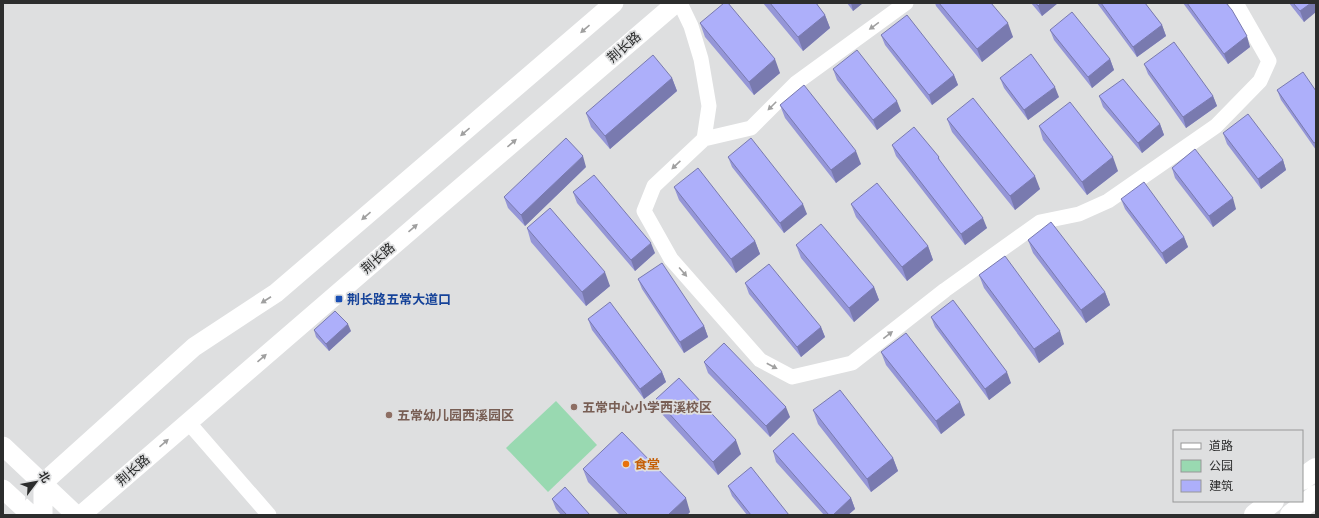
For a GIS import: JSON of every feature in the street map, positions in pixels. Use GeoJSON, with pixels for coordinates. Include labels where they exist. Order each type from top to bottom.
{"type":"FeatureCollection","features":[{"type":"Feature","properties":{"kind":"highway"},"geometry":{"type":"LineString","coordinates":[[1303,478],[1316,468]]}},
{"type":"Feature","properties":{"kind":"highway"},"geometry":{"type":"LineString","coordinates":[[1291,515],[1316,496]]}},
{"type":"Feature","properties":{"kind":"highway"},"geometry":{"type":"LineString","coordinates":[[1255,515],[1272,502]]}},
{"type":"Feature","properties":{"kind":"main road"},"geometry":{"type":"LineString","coordinates":[[43,515],[43,484],[194,347],[276,293],[614,3]]}},
{"type":"Feature","properties":{"kind":"main road","name":"荆长路"},"geometry":{"type":"LineString","coordinates":[[81,515],[676,3]]}},
{"type":"Feature","properties":{"kind":"main road"},"geometry":{"type":"LineString","coordinates":[[3,446],[76,515]]}},
{"type":"Feature","properties":{"kind":"main road"},"geometry":{"type":"LineString","coordinates":[[3,489],[31,515]]}},
{"type":"Feature","properties":{"kind":"street"},"geometry":{"type":"LineString","coordinates":[[680,3],[691,26],[701,59],[709,106],[704,139]]}},
{"type":"Feature","properties":{"kind":"street"},"geometry":{"type":"LineString","coordinates":[[906,3],[796,83],[751,128],[704,139],[654,186],[644,211],[671,259],[760,360],[792,376],[852,363],[945,290],[1040,222],[1079,214],[1108,201],[1216,126],[1260,81],[1269,61],[1236,3]]}},
{"type":"Feature","properties":{"kind":"street"},"geometry":{"type":"LineString","coordinates":[[188,422],[269,515]]}},
{"type":"Feature","properties":{"kind":"green space"},"geometry":{"type":"Polygon","coordinates":[[[556,401],[597,445],[548,492],[506,448],[556,401]]]}},
{"type":"Feature","properties":{"kind":"building"},"geometry":{"type":"Polygon","coordinates":[[[724,3],[728,3],[775,59],[749,82],[700,23],[724,3]]]}},
{"type":"Feature","properties":{"kind":"building"},"geometry":{"type":"Polygon","coordinates":[[[770,3],[816,3],[825,15],[798,37],[770,3]]]}},
{"type":"Feature","properties":{"kind":"building"},"geometry":{"type":"Polygon","coordinates":[[[939,3],[991,3],[1008,23],[977,49],[939,3]]]}},
{"type":"Feature","properties":{"kind":"building"},"geometry":{"type":"Polygon","coordinates":[[[1101,3],[1145,3],[1162,25],[1133,47],[1101,3]]]}},
{"type":"Feature","properties":{"kind":"building"},"geometry":{"type":"Polygon","coordinates":[[[1187,3],[1226,3],[1232,10],[1247,36],[1224,54],[1187,3]]]}},
{"type":"Feature","properties":{"kind":"building"},"geometry":{"type":"Polygon","coordinates":[[[1293,3],[1311,3],[1300,11],[1293,3]]]}},
{"type":"Feature","properties":{"kind":"building"},"geometry":{"type":"Polygon","coordinates":[[[1072,12],[1110,59],[1088,77],[1050,30],[1072,12]]]}},
{"type":"Feature","properties":{"kind":"building"},"geometry":{"type":"Polygon","coordinates":[[[907,15],[954,75],[929,95],[881,35],[907,15]]]}},
{"type":"Feature","properties":{"kind":"building"},"geometry":{"type":"Polygon","coordinates":[[[1174,42],[1213,96],[1183,117],[1144,64],[1174,42]]]}},
{"type":"Feature","properties":{"kind":"building"},"geometry":{"type":"Polygon","coordinates":[[[857,50],[897,101],[873,120],[833,69],[857,50]]]}},
{"type":"Feature","properties":{"kind":"building"},"geometry":{"type":"Polygon","coordinates":[[[1031,54],[1055,87],[1024,110],[1000,78],[1031,54]]]}},
{"type":"Feature","properties":{"kind":"building"},"geometry":{"type":"Polygon","coordinates":[[[653,55],[672,78],[605,136],[586,113],[653,55]]]}},
{"type":"Feature","properties":{"kind":"building"},"geometry":{"type":"Polygon","coordinates":[[[1303,72],[1316,91],[1316,142],[1314,143],[1277,90],[1303,72]]]}},
{"type":"Feature","properties":{"kind":"building"},"geometry":{"type":"Polygon","coordinates":[[[1123,79],[1160,124],[1138,143],[1099,96],[1123,79]]]}},
{"type":"Feature","properties":{"kind":"building"},"geometry":{"type":"Polygon","coordinates":[[[804,85],[856,151],[831,170],[780,105],[804,85]]]}},
{"type":"Feature","properties":{"kind":"building"},"geometry":{"type":"Polygon","coordinates":[[[973,98],[1035,176],[1010,196],[947,119],[973,98]]]}},
{"type":"Feature","properties":{"kind":"building"},"geometry":{"type":"Polygon","coordinates":[[[1070,102],[1113,157],[1082,182],[1039,126],[1070,102]]]}},
{"type":"Feature","properties":{"kind":"building"},"geometry":{"type":"Polygon","coordinates":[[[1248,114],[1283,160],[1258,179],[1223,133],[1248,114]]]}},
{"type":"Feature","properties":{"kind":"building"},"geometry":{"type":"Polygon","coordinates":[[[914,127],[939,157],[938,158],[983,218],[961,234],[892,145],[914,127]]]}},
{"type":"Feature","properties":{"kind":"building"},"geometry":{"type":"Polygon","coordinates":[[[566,138],[583,156],[521,215],[504,197],[566,138]]]}},
{"type":"Feature","properties":{"kind":"building"},"geometry":{"type":"Polygon","coordinates":[[[751,138],[803,204],[780,223],[728,157],[751,138]]]}},
{"type":"Feature","properties":{"kind":"building"},"geometry":{"type":"Polygon","coordinates":[[[1195,149],[1233,198],[1209,216],[1172,168],[1195,149]]]}},
{"type":"Feature","properties":{"kind":"building"},"geometry":{"type":"Polygon","coordinates":[[[698,168],[755,241],[731,259],[674,187],[698,168]]]}},
{"type":"Feature","properties":{"kind":"building"},"geometry":{"type":"Polygon","coordinates":[[[594,175],[651,243],[631,260],[573,192],[594,175]]]}},
{"type":"Feature","properties":{"kind":"building"},"geometry":{"type":"Polygon","coordinates":[[[1144,182],[1184,237],[1162,253],[1121,199],[1144,182]]]}},
{"type":"Feature","properties":{"kind":"building"},"geometry":{"type":"Polygon","coordinates":[[[877,183],[928,246],[902,267],[851,204],[877,183]]]}},
{"type":"Feature","properties":{"kind":"building"},"geometry":{"type":"Polygon","coordinates":[[[550,208],[605,272],[582,292],[527,228],[550,208]]]}},
{"type":"Feature","properties":{"kind":"building"},"geometry":{"type":"Polygon","coordinates":[[[1051,222],[1105,292],[1081,310],[1028,240],[1051,222]]]}},
{"type":"Feature","properties":{"kind":"building"},"geometry":{"type":"Polygon","coordinates":[[[821,224],[874,287],[849,308],[796,245],[821,224]]]}},
{"type":"Feature","properties":{"kind":"building"},"geometry":{"type":"Polygon","coordinates":[[[1005,256],[1060,331],[1034,349],[979,275],[1005,256]]]}},
{"type":"Feature","properties":{"kind":"building"},"geometry":{"type":"Polygon","coordinates":[[[662,263],[704,326],[680,342],[638,279],[662,263]]]}},
{"type":"Feature","properties":{"kind":"building"},"geometry":{"type":"Polygon","coordinates":[[[769,264],[821,327],[797,347],[745,283],[769,264]]]}},
{"type":"Feature","properties":{"kind":"building"},"geometry":{"type":"Polygon","coordinates":[[[953,300],[1007,372],[985,389],[931,317],[953,300]]]}},
{"type":"Feature","properties":{"kind":"building"},"geometry":{"type":"Polygon","coordinates":[[[610,302],[662,372],[640,389],[588,319],[610,302]]]}},
{"type":"Feature","properties":{"kind":"building"},"geometry":{"type":"Polygon","coordinates":[[[335,311],[348,324],[326,344],[314,330],[335,311]]]}},
{"type":"Feature","properties":{"kind":"building"},"geometry":{"type":"Polygon","coordinates":[[[906,333],[960,402],[936,421],[881,352],[906,333]]]}},
{"type":"Feature","properties":{"kind":"building"},"geometry":{"type":"Polygon","coordinates":[[[724,343],[786,407],[766,426],[704,362],[724,343]]]}},
{"type":"Feature","properties":{"kind":"building"},"geometry":{"type":"Polygon","coordinates":[[[679,378],[736,440],[713,462],[656,399],[679,378]]]}},
{"type":"Feature","properties":{"kind":"building"},"geometry":{"type":"Polygon","coordinates":[[[840,390],[893,458],[867,479],[813,410],[840,390]]]}},
{"type":"Feature","properties":{"kind":"building","name":"食堂"},"geometry":{"type":"Polygon","coordinates":[[[622,432],[686,498],[668,515],[628,515],[583,469],[622,432]]]}},
{"type":"Feature","properties":{"kind":"building"},"geometry":{"type":"Polygon","coordinates":[[[793,433],[851,498],[833,515],[829,515],[773,451],[793,433]]]}},
{"type":"Feature","properties":{"kind":"building"},"geometry":{"type":"Polygon","coordinates":[[[751,467],[789,515],[751,515],[728,486],[751,467]]]}},
{"type":"Feature","properties":{"kind":"building"},"geometry":{"type":"Polygon","coordinates":[[[565,487],[590,515],[567,515],[552,499],[565,487]]]}},
{"type":"Feature","properties":{"kind":"place","name":"荆长路五常大道口"},"geometry":{"type":"Point","coordinates":[339,299]}},
{"type":"Feature","properties":{"kind":"place","name":"五常中心小学西溪校区"},"geometry":{"type":"Point","coordinates":[574,407]}},
{"type":"Feature","properties":{"kind":"place","name":"五常幼儿园西溪园区"},"geometry":{"type":"Point","coordinates":[389,415]}},
{"type":"Feature","properties":{"kind":"place","name":"食堂"},"geometry":{"type":"Point","coordinates":[626,464]}}]}
